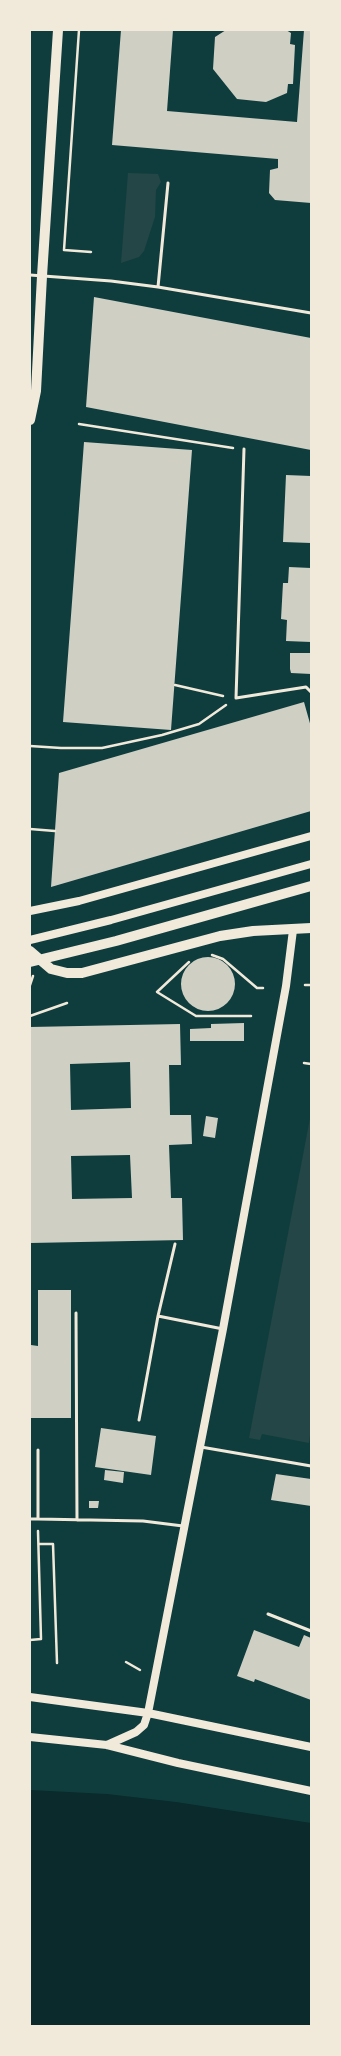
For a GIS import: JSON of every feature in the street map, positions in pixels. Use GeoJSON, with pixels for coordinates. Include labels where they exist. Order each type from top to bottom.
{"type":"FeatureCollection","features":[{"type":"Feature","properties":{"kind":"main road"},"geometry":{"type":"LineString","coordinates":[[30,420],[36,391],[58,30]]}},
{"type":"Feature","properties":{"kind":"main road"},"geometry":{"type":"LineString","coordinates":[[30,911],[79,901],[311,836]]}},
{"type":"Feature","properties":{"kind":"main road"},"geometry":{"type":"LineString","coordinates":[[30,940],[140,912],[311,864]]}},
{"type":"Feature","properties":{"kind":"main road"},"geometry":{"type":"LineString","coordinates":[[30,962],[311,886]]}},
{"type":"Feature","properties":{"kind":"main road"},"geometry":{"type":"LineString","coordinates":[[30,951],[51,969],[68,973],[82,973],[220,936],[253,931],[311,928]]}},
{"type":"Feature","properties":{"kind":"main road"},"geometry":{"type":"LineString","coordinates":[[107,1745],[136,1732],[144,1725],[148,1713],[223,1329],[285,993],[293,930]]}},
{"type":"Feature","properties":{"kind":"main road"},"geometry":{"type":"LineString","coordinates":[[30,1697],[148,1713],[311,1747]]}},
{"type":"Feature","properties":{"kind":"main road"},"geometry":{"type":"LineString","coordinates":[[30,1737],[107,1745],[178,1763],[311,1791]]}},
{"type":"Feature","properties":{"kind":"lane"},"geometry":{"type":"LineString","coordinates":[[158,287],[168,183]]}},
{"type":"Feature","properties":{"kind":"lane"},"geometry":{"type":"LineString","coordinates":[[30,275],[111,281],[158,287],[311,313]]}},
{"type":"Feature","properties":{"kind":"lane"},"geometry":{"type":"LineString","coordinates":[[244,449],[236,698],[306,687],[311,692]]}},
{"type":"Feature","properties":{"kind":"lane"},"geometry":{"type":"LineString","coordinates":[[139,1420],[158,1316],[175,1244]]}},
{"type":"Feature","properties":{"kind":"lane"},"geometry":{"type":"LineString","coordinates":[[76,1313],[78,1520]]}},
{"type":"Feature","properties":{"kind":"lane"},"geometry":{"type":"LineString","coordinates":[[158,1316],[223,1329]]}},
{"type":"Feature","properties":{"kind":"lane"},"geometry":{"type":"LineString","coordinates":[[201,1447],[311,1466]]}},
{"type":"Feature","properties":{"kind":"lane"},"geometry":{"type":"LineString","coordinates":[[38,1450],[38,1519]]}},
{"type":"Feature","properties":{"kind":"lane"},"geometry":{"type":"LineString","coordinates":[[30,1519],[152,1522],[185,1526]]}},
{"type":"Feature","properties":{"kind":"lane"},"geometry":{"type":"LineString","coordinates":[[268,1614],[311,1631]]}},
{"type":"Feature","properties":{"kind":"path"},"geometry":{"type":"LineString","coordinates":[[80,30],[64,250],[91,252]]}},
{"type":"Feature","properties":{"kind":"path"},"geometry":{"type":"LineString","coordinates":[[79,424],[244,449]]}},
{"type":"Feature","properties":{"kind":"path"},"geometry":{"type":"LineString","coordinates":[[175,685],[236,698]]}},
{"type":"Feature","properties":{"kind":"path"},"geometry":{"type":"LineString","coordinates":[[30,746],[102,748],[162,735],[199,724],[236,698]]}},
{"type":"Feature","properties":{"kind":"path"},"geometry":{"type":"LineString","coordinates":[[30,829],[55,831]]}},
{"type":"Feature","properties":{"kind":"path"},"geometry":{"type":"LineString","coordinates":[[209,955],[223,959],[256,988],[263,988]]}},
{"type":"Feature","properties":{"kind":"path"},"geometry":{"type":"LineString","coordinates":[[191,960],[157,992],[196,1016],[251,1016]]}},
{"type":"Feature","properties":{"kind":"path"},"geometry":{"type":"LineString","coordinates":[[305,985],[311,985]]}},
{"type":"Feature","properties":{"kind":"path"},"geometry":{"type":"LineString","coordinates":[[30,1016],[67,1003]]}},
{"type":"Feature","properties":{"kind":"path"},"geometry":{"type":"LineString","coordinates":[[304,1063],[311,1064]]}},
{"type":"Feature","properties":{"kind":"path"},"geometry":{"type":"LineString","coordinates":[[30,1640],[40,1640],[38,1519]]}},
{"type":"Feature","properties":{"kind":"path"},"geometry":{"type":"LineString","coordinates":[[38,1544],[54,1544],[57,1663]]}},
{"type":"Feature","properties":{"kind":"path"},"geometry":{"type":"LineString","coordinates":[[126,1662],[140,1670]]}},
{"type":"Feature","properties":{"kind":"shaded area"},"geometry":{"type":"Polygon","coordinates":[[[128,173],[158,174],[161,182],[156,190],[155,217],[144,251],[139,257],[121,263],[128,173]]]}},
{"type":"Feature","properties":{"kind":"shaded area"},"geometry":{"type":"Polygon","coordinates":[[[311,1113],[311,1427],[309,1443],[262,1434],[260,1440],[249,1438],[311,1113]]]}},
{"type":"Feature","properties":{"kind":"shaded area"},"geometry":{"type":"Polygon","coordinates":[[[30,1790],[107,1794],[176,1802],[311,1823],[311,2026],[30,2026],[30,1790]]]}},
{"type":"Feature","properties":{"kind":"building"},"geometry":{"type":"Polygon","coordinates":[[[121,30],[173,30],[167,111],[297,122],[304,30],[311,30],[311,203],[275,200],[269,193],[270,170],[278,168],[278,159],[112,145],[121,30]]]}},
{"type":"Feature","properties":{"kind":"building"},"geometry":{"type":"Polygon","coordinates":[[[226,30],[286,30],[291,33],[290,44],[295,45],[293,84],[288,84],[287,93],[266,102],[237,99],[213,69],[215,37],[226,30]]]}},
{"type":"Feature","properties":{"kind":"building"},"geometry":{"type":"Polygon","coordinates":[[[94,297],[311,338],[311,450],[86,407],[94,297]]]}},
{"type":"Feature","properties":{"kind":"building"},"geometry":{"type":"Polygon","coordinates":[[[84,442],[192,450],[171,730],[63,722],[84,442]]]}},
{"type":"Feature","properties":{"kind":"building"},"geometry":{"type":"Polygon","coordinates":[[[286,475],[311,476],[311,543],[283,542],[286,475]]]}},
{"type":"Feature","properties":{"kind":"building"},"geometry":{"type":"Polygon","coordinates":[[[289,567],[311,568],[311,642],[286,641],[287,620],[281,619],[283,583],[288,583],[289,567]]]}},
{"type":"Feature","properties":{"kind":"building"},"geometry":{"type":"Polygon","coordinates":[[[290,653],[311,653],[311,674],[291,673],[290,653]]]}},
{"type":"Feature","properties":{"kind":"building"},"geometry":{"type":"Polygon","coordinates":[[[304,702],[311,727],[311,811],[51,887],[59,773],[304,702]]]}},
{"type":"Feature","properties":{"kind":"building"},"geometry":{"type":"Polygon","coordinates":[[[203,957],[213,957],[223,961],[231,969],[235,979],[235,989],[231,999],[223,1007],[213,1011],[203,1011],[193,1007],[185,999],[181,989],[181,979],[185,969],[193,961],[203,957]]]}},
{"type":"Feature","properties":{"kind":"building"},"geometry":{"type":"Polygon","coordinates":[[[244,1023],[244,1041],[190,1041],[190,1029],[211,1028],[211,1024],[244,1023]]]}},
{"type":"Feature","properties":{"kind":"building"},"geometry":{"type":"Polygon","coordinates":[[[180,1024],[181,1065],[169,1065],[170,1115],[191,1115],[192,1144],[169,1145],[171,1198],[182,1198],[183,1240],[30,1243],[30,1027],[180,1024]],[[130,1062],[70,1064],[71,1110],[131,1108],[130,1062]],[[130,1155],[71,1156],[72,1199],[132,1198],[130,1155]]]}},
{"type":"Feature","properties":{"kind":"building"},"geometry":{"type":"Polygon","coordinates":[[[206,1116],[218,1118],[215,1138],[203,1136],[206,1116]]]}},
{"type":"Feature","properties":{"kind":"building"},"geometry":{"type":"Polygon","coordinates":[[[38,1290],[71,1290],[71,1418],[31,1418],[31,1345],[38,1346],[38,1290]]]}},
{"type":"Feature","properties":{"kind":"building"},"geometry":{"type":"Polygon","coordinates":[[[101,1428],[156,1436],[151,1475],[95,1467],[101,1428]]]}},
{"type":"Feature","properties":{"kind":"building"},"geometry":{"type":"Polygon","coordinates":[[[105,1470],[124,1472],[123,1483],[104,1480],[105,1470]]]}},
{"type":"Feature","properties":{"kind":"building"},"geometry":{"type":"Polygon","coordinates":[[[276,1474],[311,1479],[311,1506],[271,1500],[276,1474]]]}},
{"type":"Feature","properties":{"kind":"building"},"geometry":{"type":"Polygon","coordinates":[[[89,1501],[99,1501],[98,1508],[89,1508],[89,1501]]]}},
{"type":"Feature","properties":{"kind":"building"},"geometry":{"type":"Polygon","coordinates":[[[254,1630],[299,1647],[304,1635],[311,1638],[311,1700],[255,1679],[254,1682],[237,1676],[254,1630]]]}}]}
